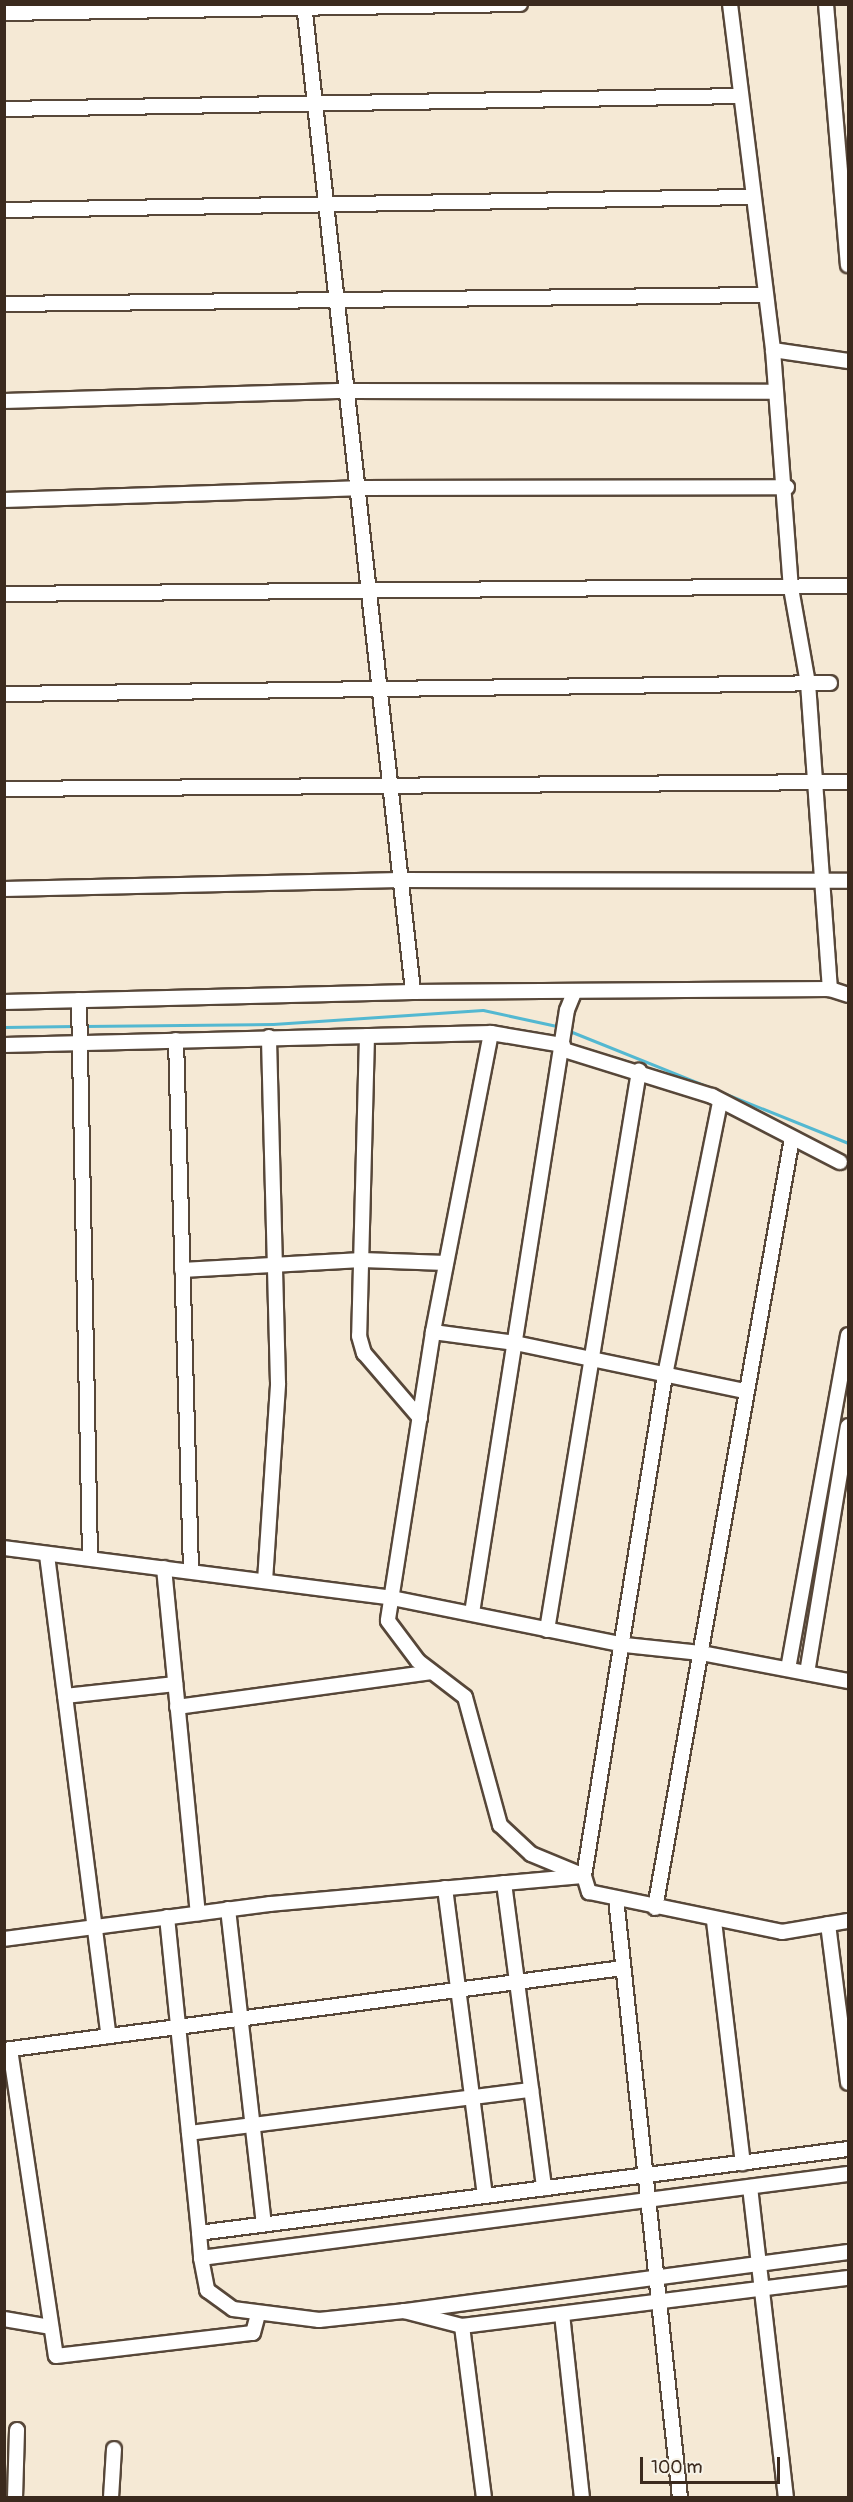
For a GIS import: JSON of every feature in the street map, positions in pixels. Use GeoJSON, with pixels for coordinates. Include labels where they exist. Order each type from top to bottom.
{"type":"FeatureCollection","features":[{"type":"Feature","properties":{"kind":"street"},"geometry":{"type":"LineString","coordinates":[[4,13],[520,4]]}},
{"type":"Feature","properties":{"kind":"street"},"geometry":{"type":"LineString","coordinates":[[730,4],[763,295],[773,350],[774,392],[787,488],[791,588],[808,683],[818,782],[830,989]]}},
{"type":"Feature","properties":{"kind":"street"},"geometry":{"type":"LineString","coordinates":[[826,4],[849,265]]}},
{"type":"Feature","properties":{"kind":"street"},"geometry":{"type":"LineString","coordinates":[[304,6],[357,488],[365,588],[379,686],[413,992]]}},
{"type":"Feature","properties":{"kind":"street"},"geometry":{"type":"LineString","coordinates":[[4,109],[314,101],[740,96]]}},
{"type":"Feature","properties":{"kind":"street"},"geometry":{"type":"LineString","coordinates":[[4,210],[326,202],[752,196]]}},
{"type":"Feature","properties":{"kind":"street"},"geometry":{"type":"LineString","coordinates":[[4,304],[336,297],[763,295]]}},
{"type":"Feature","properties":{"kind":"street"},"geometry":{"type":"LineString","coordinates":[[773,350],[849,361]]}},
{"type":"Feature","properties":{"kind":"street"},"geometry":{"type":"LineString","coordinates":[[4,401],[346,391],[774,392]]}},
{"type":"Feature","properties":{"kind":"street"},"geometry":{"type":"LineString","coordinates":[[4,500],[357,488],[787,488]]}},
{"type":"Feature","properties":{"kind":"street"},"geometry":{"type":"LineString","coordinates":[[4,594],[365,588],[849,586]]}},
{"type":"Feature","properties":{"kind":"street"},"geometry":{"type":"LineString","coordinates":[[4,694],[379,686],[830,683]]}},
{"type":"Feature","properties":{"kind":"street"},"geometry":{"type":"LineString","coordinates":[[4,789],[389,783],[849,782]]}},
{"type":"Feature","properties":{"kind":"street"},"geometry":{"type":"LineString","coordinates":[[4,889],[400,880],[849,881]]}},
{"type":"Feature","properties":{"kind":"street"},"geometry":{"type":"LineString","coordinates":[[4,1002],[413,992],[574,993],[830,989],[849,995]]}},
{"type":"Feature","properties":{"kind":"street"},"geometry":{"type":"LineString","coordinates":[[472,1613],[567,1010],[574,993]]}},
{"type":"Feature","properties":{"kind":"street"},"geometry":{"type":"LineString","coordinates":[[79,1000],[78,1041],[90,1558]]}},
{"type":"Feature","properties":{"kind":"street"},"geometry":{"type":"LineString","coordinates":[[491,1033],[433,1332],[388,1621],[432,1672],[465,1697],[500,1825],[531,1854],[584,1876]]}},
{"type":"Feature","properties":{"kind":"street"},"geometry":{"type":"LineString","coordinates":[[4,1045],[78,1041],[491,1033],[563,1045],[639,1071],[720,1101],[840,1162]]}},
{"type":"Feature","properties":{"kind":"street"},"geometry":{"type":"LineString","coordinates":[[366,1036],[363,1260],[359,1336],[364,1353],[420,1418]]}},
{"type":"Feature","properties":{"kind":"street"},"geometry":{"type":"LineString","coordinates":[[266,1581],[278,1383],[277,1263],[269,1037]]}},
{"type":"Feature","properties":{"kind":"street"},"geometry":{"type":"LineString","coordinates":[[176,1040],[190,1571]]}},
{"type":"Feature","properties":{"kind":"street"},"geometry":{"type":"LineString","coordinates":[[548,1630],[639,1071]]}},
{"type":"Feature","properties":{"kind":"street"},"geometry":{"type":"LineString","coordinates":[[720,1101],[665,1375],[625,1645],[584,1876],[589,1892],[714,1921],[782,1932],[849,1921]]}},
{"type":"Feature","properties":{"kind":"street"},"geometry":{"type":"LineString","coordinates":[[654,1908],[701,1653],[744,1391],[792,1138]]}},
{"type":"Feature","properties":{"kind":"street"},"geometry":{"type":"LineString","coordinates":[[182,1269],[363,1260],[446,1263]]}},
{"type":"Feature","properties":{"kind":"street"},"geometry":{"type":"LineString","coordinates":[[433,1332],[515,1343],[744,1391]]}},
{"type":"Feature","properties":{"kind":"street"},"geometry":{"type":"LineString","coordinates":[[788,1669],[849,1335]]}},
{"type":"Feature","properties":{"kind":"street"},"geometry":{"type":"LineString","coordinates":[[807,1672],[849,1426]]}},
{"type":"Feature","properties":{"kind":"street"},"geometry":{"type":"LineString","coordinates":[[4,1548],[392,1598],[625,1645],[701,1653],[849,1681]]}},
{"type":"Feature","properties":{"kind":"street"},"geometry":{"type":"LineString","coordinates":[[47,1555],[109,2036]]}},
{"type":"Feature","properties":{"kind":"street"},"geometry":{"type":"LineString","coordinates":[[164,1568],[198,1913]]}},
{"type":"Feature","properties":{"kind":"street"},"geometry":{"type":"LineString","coordinates":[[177,1707],[432,1672]]}},
{"type":"Feature","properties":{"kind":"street"},"geometry":{"type":"LineString","coordinates":[[65,1696],[175,1684]]}},
{"type":"Feature","properties":{"kind":"street"},"geometry":{"type":"LineString","coordinates":[[4,1939],[228,1909],[584,1876]]}},
{"type":"Feature","properties":{"kind":"street"},"geometry":{"type":"LineString","coordinates":[[504,1883],[544,2188]]}},
{"type":"Feature","properties":{"kind":"street"},"geometry":{"type":"LineString","coordinates":[[445,1888],[485,2195]]}},
{"type":"Feature","properties":{"kind":"street"},"geometry":{"type":"LineString","coordinates":[[616,1898],[680,2498]]}},
{"type":"Feature","properties":{"kind":"street"},"geometry":{"type":"LineString","coordinates":[[228,1909],[264,2224]]}},
{"type":"Feature","properties":{"kind":"street"},"geometry":{"type":"LineString","coordinates":[[167,1917],[201,2258],[207,2290],[217,2302],[258,2314],[319,2320],[404,2311],[849,2252]]}},
{"type":"Feature","properties":{"kind":"street"},"geometry":{"type":"LineString","coordinates":[[714,1921],[743,2163]]}},
{"type":"Feature","properties":{"kind":"street"},"geometry":{"type":"LineString","coordinates":[[828,1924],[849,2083]]}},
{"type":"Feature","properties":{"kind":"street"},"geometry":{"type":"LineString","coordinates":[[258,2314],[253,2333],[56,2356],[8,2050],[623,1968]]}},
{"type":"Feature","properties":{"kind":"street"},"geometry":{"type":"LineString","coordinates":[[189,2133],[531,2090]]}},
{"type":"Feature","properties":{"kind":"street"},"geometry":{"type":"LineString","coordinates":[[198,2233],[849,2149]]}},
{"type":"Feature","properties":{"kind":"street"},"geometry":{"type":"LineString","coordinates":[[201,2258],[849,2174]]}},
{"type":"Feature","properties":{"kind":"street"},"geometry":{"type":"LineString","coordinates":[[750,2187],[786,2498]]}},
{"type":"Feature","properties":{"kind":"street"},"geometry":{"type":"LineString","coordinates":[[404,2311],[462,2326],[849,2278]]}},
{"type":"Feature","properties":{"kind":"street"},"geometry":{"type":"LineString","coordinates":[[562,2314],[582,2498]]}},
{"type":"Feature","properties":{"kind":"street"},"geometry":{"type":"LineString","coordinates":[[4,2319],[51,2327]]}},
{"type":"Feature","properties":{"kind":"street"},"geometry":{"type":"LineString","coordinates":[[462,2326],[484,2498]]}},
{"type":"Feature","properties":{"kind":"street"},"geometry":{"type":"LineString","coordinates":[[15,2498],[17,2430]]}},
{"type":"Feature","properties":{"kind":"street"},"geometry":{"type":"LineString","coordinates":[[111,2498],[114,2449]]}},
{"type":"Feature","properties":{"kind":"waterway"},"geometry":{"type":"LineString","coordinates":[[84,1026],[273,1024],[483,1010],[561,1027]]}},
{"type":"Feature","properties":{"kind":"waterway"},"geometry":{"type":"LineString","coordinates":[[4,1027],[75,1026]]}},
{"type":"Feature","properties":{"kind":"waterway"},"geometry":{"type":"LineString","coordinates":[[567,1030],[848,1143]]}}]}
